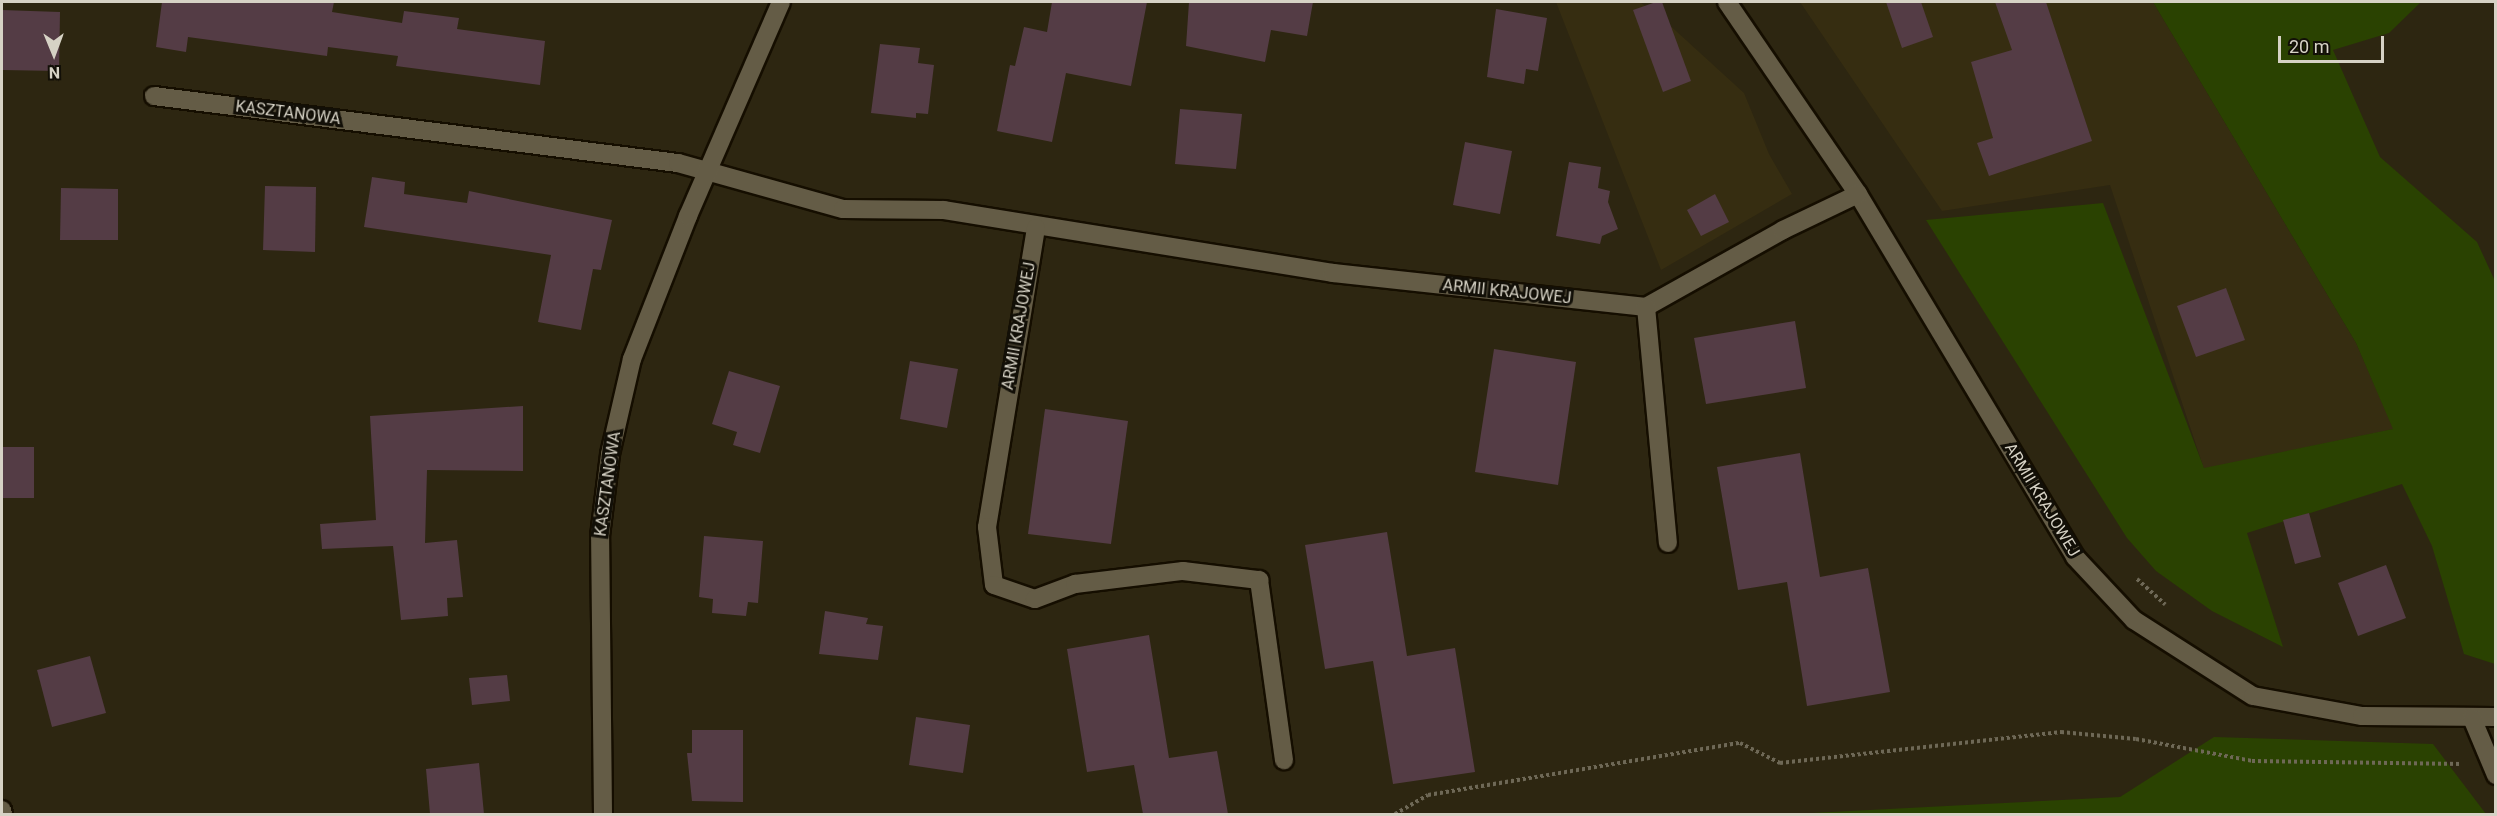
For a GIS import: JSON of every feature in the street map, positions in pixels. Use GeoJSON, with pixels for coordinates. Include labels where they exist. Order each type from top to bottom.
{"type":"FeatureCollection","features":[{"type":"Feature","properties":{"kind":"street","name":"KASZTANOWA"},"geometry":{"type":"LineString","coordinates":[[603,814],[600,537],[610,454],[632,359],[708,171],[781,2]]}},
{"type":"Feature","properties":{"kind":"street","name":"ARMII KRAJOWEJ"},"geometry":{"type":"LineString","coordinates":[[1727,2],[1858,194],[2075,557],[2134,620],[2253,696],[2362,716],[2496,717]]}},
{"type":"Feature","properties":{"kind":"street","name":"KASZTANOWA"},"geometry":{"type":"LineString","coordinates":[[154,96],[666,161],[708,171]]}},
{"type":"Feature","properties":{"kind":"street"},"geometry":{"type":"LineString","coordinates":[[708,171],[843,209],[944,210],[1036,228]]}},
{"type":"Feature","properties":{"kind":"street"},"geometry":{"type":"LineString","coordinates":[[1668,543],[1646,307],[1783,230],[1858,194]]}},
{"type":"Feature","properties":{"kind":"street","name":"ARMII KRAJOWEJ"},"geometry":{"type":"LineString","coordinates":[[1284,760],[1259,580],[1183,571],[1075,584],[1035,599],[994,585],[987,527],[1036,228],[1333,273],[1646,307]]}},
{"type":"Feature","properties":{"kind":"street"},"geometry":{"type":"LineString","coordinates":[[2472,718],[2493,769]]}},
{"type":"Feature","properties":{"kind":"street"},"geometry":{"type":"LineString","coordinates":[[2,810],[3,814]]}},
{"type":"Feature","properties":{"kind":"path"},"geometry":{"type":"LineString","coordinates":[[2133,575],[2176,611]]}},
{"type":"Feature","properties":{"kind":"path"},"geometry":{"type":"LineString","coordinates":[[1395,814],[1428,795],[1672,751],[1740,743],[1780,763],[2061,732],[2136,739],[2253,760],[2493,769]]}},
{"type":"Feature","properties":{"kind":"shaded area"},"geometry":{"type":"Polygon","coordinates":[[[1556,2],[1640,2],[1664,20],[1744,93],[1769,154],[1792,194],[1661,270],[1556,2]]]}},
{"type":"Feature","properties":{"kind":"shaded area"},"geometry":{"type":"Polygon","coordinates":[[[1800,2],[2153,2],[2356,343],[2394,429],[2204,469],[2110,185],[1942,211],[1800,2]]]}},
{"type":"Feature","properties":{"kind":"green space"},"geometry":{"type":"Polygon","coordinates":[[[2153,2],[2421,2],[2389,33],[2333,50],[2380,157],[2477,242],[2495,281],[2495,664],[2464,654],[2432,546],[2402,484],[2247,533],[2283,647],[2212,611],[2156,571],[2127,538],[1926,220],[2103,203],[2204,468],[2393,429],[2356,343],[2153,2]]]}},
{"type":"Feature","properties":{"kind":"green space"},"geometry":{"type":"Polygon","coordinates":[[[2214,737],[2433,744],[2486,814],[1792,814],[2120,797],[2214,737]]]}},
{"type":"Feature","properties":{"kind":"building"},"geometry":{"type":"Polygon","coordinates":[[[162,2],[334,2],[332,12],[402,23],[404,11],[459,18],[457,29],[545,41],[540,85],[396,66],[398,56],[328,47],[327,56],[188,37],[186,52],[156,47],[162,2]]]}},
{"type":"Feature","properties":{"kind":"building"},"geometry":{"type":"Polygon","coordinates":[[[1052,2],[1147,2],[1131,86],[1066,73],[1052,142],[997,131],[1010,65],[1015,66],[1024,27],[1047,32],[1052,2]]]}},
{"type":"Feature","properties":{"kind":"building"},"geometry":{"type":"Polygon","coordinates":[[[1189,2],[1313,2],[1307,36],[1271,30],[1265,62],[1186,46],[1189,2]]]}},
{"type":"Feature","properties":{"kind":"building"},"geometry":{"type":"Polygon","coordinates":[[[1662,2],[1691,81],[1663,92],[1633,10],[1662,2]]]}},
{"type":"Feature","properties":{"kind":"building"},"geometry":{"type":"Polygon","coordinates":[[[1886,2],[1921,2],[1933,37],[1902,48],[1886,2]]]}},
{"type":"Feature","properties":{"kind":"building"},"geometry":{"type":"Polygon","coordinates":[[[1995,2],[2046,2],[2092,141],[1989,176],[1977,143],[1993,138],[1971,62],[2012,50],[1995,2]]]}},
{"type":"Feature","properties":{"kind":"building"},"geometry":{"type":"Polygon","coordinates":[[[1496,9],[1547,18],[1538,71],[1526,69],[1524,84],[1487,77],[1496,9]]]}},
{"type":"Feature","properties":{"kind":"building"},"geometry":{"type":"Polygon","coordinates":[[[2,10],[60,12],[59,71],[2,70],[2,10]]]}},
{"type":"Feature","properties":{"kind":"building"},"geometry":{"type":"Polygon","coordinates":[[[880,44],[920,48],[918,63],[934,65],[928,114],[916,113],[916,118],[871,113],[880,44]]]}},
{"type":"Feature","properties":{"kind":"building"},"geometry":{"type":"Polygon","coordinates":[[[1180,109],[1242,114],[1236,169],[1175,164],[1180,109]]]}},
{"type":"Feature","properties":{"kind":"building"},"geometry":{"type":"Polygon","coordinates":[[[1465,142],[1512,151],[1500,214],[1453,205],[1465,142]]]}},
{"type":"Feature","properties":{"kind":"building"},"geometry":{"type":"Polygon","coordinates":[[[1569,162],[1601,167],[1598,188],[1610,191],[1608,202],[1618,229],[1602,236],[1600,244],[1556,236],[1569,162]]]}},
{"type":"Feature","properties":{"kind":"building"},"geometry":{"type":"Polygon","coordinates":[[[372,177],[405,182],[404,194],[467,203],[469,191],[612,220],[601,270],[593,269],[581,330],[538,322],[551,255],[364,227],[372,177]]]}},
{"type":"Feature","properties":{"kind":"building"},"geometry":{"type":"Polygon","coordinates":[[[265,186],[316,187],[315,252],[263,250],[265,186]]]}},
{"type":"Feature","properties":{"kind":"building"},"geometry":{"type":"Polygon","coordinates":[[[61,188],[118,189],[118,240],[60,240],[61,188]]]}},
{"type":"Feature","properties":{"kind":"building"},"geometry":{"type":"Polygon","coordinates":[[[1715,194],[1729,222],[1701,236],[1687,210],[1715,194]]]}},
{"type":"Feature","properties":{"kind":"building"},"geometry":{"type":"Polygon","coordinates":[[[2226,288],[2245,340],[2196,357],[2177,306],[2226,288]]]}},
{"type":"Feature","properties":{"kind":"building"},"geometry":{"type":"Polygon","coordinates":[[[1795,321],[1806,388],[1706,404],[1694,338],[1795,321]]]}},
{"type":"Feature","properties":{"kind":"building"},"geometry":{"type":"Polygon","coordinates":[[[1494,349],[1576,362],[1558,485],[1475,472],[1494,349]]]}},
{"type":"Feature","properties":{"kind":"building"},"geometry":{"type":"Polygon","coordinates":[[[910,361],[958,369],[947,428],[900,419],[910,361]]]}},
{"type":"Feature","properties":{"kind":"building"},"geometry":{"type":"Polygon","coordinates":[[[729,371],[780,386],[760,453],[733,445],[737,432],[712,424],[729,371]]]}},
{"type":"Feature","properties":{"kind":"building"},"geometry":{"type":"Polygon","coordinates":[[[523,406],[523,471],[427,470],[425,543],[457,540],[463,597],[447,598],[448,616],[401,620],[393,546],[322,549],[320,524],[376,520],[370,416],[523,406]]]}},
{"type":"Feature","properties":{"kind":"building"},"geometry":{"type":"Polygon","coordinates":[[[1045,409],[1128,421],[1111,544],[1028,534],[1045,409]]]}},
{"type":"Feature","properties":{"kind":"building"},"geometry":{"type":"Polygon","coordinates":[[[2,447],[34,447],[34,498],[2,498],[2,447]]]}},
{"type":"Feature","properties":{"kind":"building"},"geometry":{"type":"Polygon","coordinates":[[[1800,453],[1820,577],[1868,568],[1890,692],[1807,706],[1787,582],[1738,590],[1717,467],[1800,453]]]}},
{"type":"Feature","properties":{"kind":"building"},"geometry":{"type":"Polygon","coordinates":[[[2309,513],[2321,557],[2295,564],[2283,520],[2309,513]]]}},
{"type":"Feature","properties":{"kind":"building"},"geometry":{"type":"Polygon","coordinates":[[[1387,532],[1407,656],[1455,648],[1475,772],[1393,784],[1373,661],[1325,669],[1305,545],[1387,532]]]}},
{"type":"Feature","properties":{"kind":"building"},"geometry":{"type":"Polygon","coordinates":[[[704,536],[763,541],[758,603],[748,602],[746,616],[712,613],[713,599],[699,597],[704,536]]]}},
{"type":"Feature","properties":{"kind":"building"},"geometry":{"type":"Polygon","coordinates":[[[2386,565],[2406,618],[2358,636],[2338,583],[2386,565]]]}},
{"type":"Feature","properties":{"kind":"building"},"geometry":{"type":"Polygon","coordinates":[[[825,611],[868,618],[866,624],[883,626],[878,660],[819,654],[825,611]]]}},
{"type":"Feature","properties":{"kind":"building"},"geometry":{"type":"Polygon","coordinates":[[[1149,635],[1169,758],[1217,751],[1228,814],[1143,814],[1134,765],[1087,772],[1067,649],[1149,635]]]}},
{"type":"Feature","properties":{"kind":"building"},"geometry":{"type":"Polygon","coordinates":[[[90,656],[106,713],[52,727],[37,670],[90,656]]]}},
{"type":"Feature","properties":{"kind":"building"},"geometry":{"type":"Polygon","coordinates":[[[507,675],[510,701],[472,705],[469,678],[507,675]]]}},
{"type":"Feature","properties":{"kind":"building"},"geometry":{"type":"Polygon","coordinates":[[[916,717],[970,725],[963,773],[909,765],[916,717]]]}},
{"type":"Feature","properties":{"kind":"building"},"geometry":{"type":"Polygon","coordinates":[[[692,730],[743,730],[743,802],[692,801],[687,753],[692,753],[692,730]]]}},
{"type":"Feature","properties":{"kind":"building"},"geometry":{"type":"Polygon","coordinates":[[[479,763],[484,814],[430,814],[426,769],[479,763]]]}}]}
